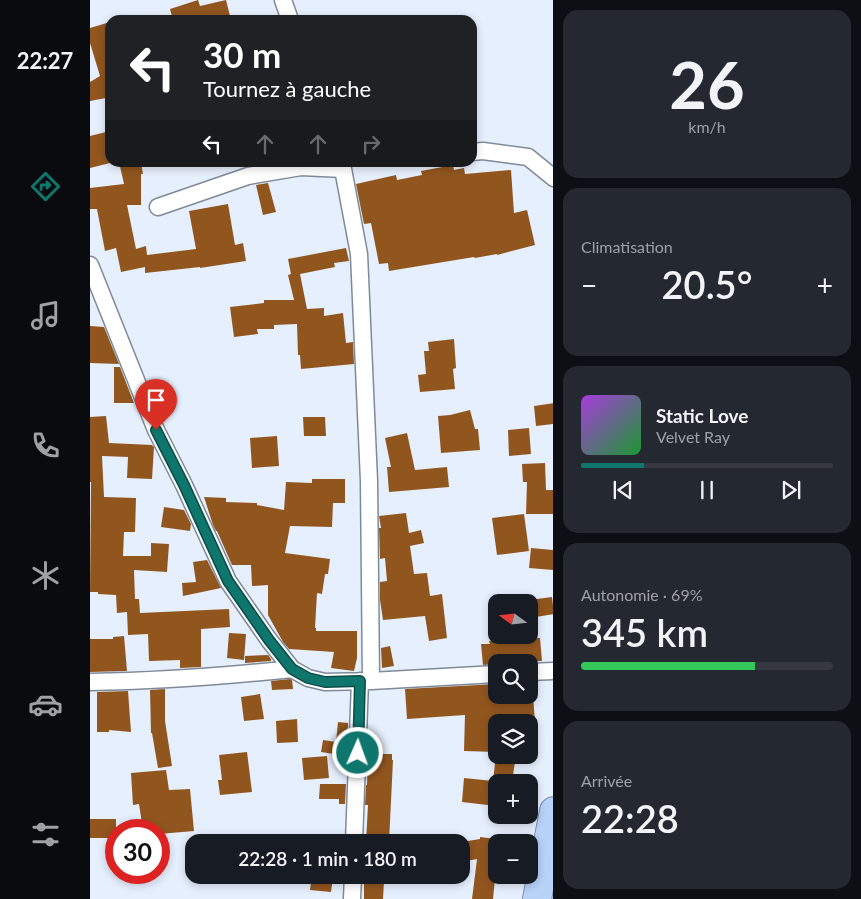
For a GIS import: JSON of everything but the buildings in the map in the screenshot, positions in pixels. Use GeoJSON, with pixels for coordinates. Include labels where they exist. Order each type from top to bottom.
{"type":"FeatureCollection","features":[{"type":"Feature","properties":{"kind":"highway"},"geometry":{"type":"LineString","coordinates":[[537,899],[553,816]]}},
{"type":"Feature","properties":{"kind":"street"},"geometry":{"type":"LineString","coordinates":[[283,0],[288,15]]}},
{"type":"Feature","properties":{"kind":"street"},"geometry":{"type":"LineString","coordinates":[[477,152],[528,157],[553,177]]}},
{"type":"Feature","properties":{"kind":"street"},"geometry":{"type":"LineString","coordinates":[[158,206],[248,176],[301,167]]}},
{"type":"Feature","properties":{"kind":"street"},"geometry":{"type":"LineString","coordinates":[[342,167],[359,254],[369,481],[366,681],[355,834]]}},
{"type":"Feature","properties":{"kind":"street"},"geometry":{"type":"LineString","coordinates":[[90,265],[156,430],[184,485],[228,581],[269,640],[292,669],[308,678],[325,682],[488,674]]}},
{"type":"Feature","properties":{"kind":"street"},"geometry":{"type":"LineString","coordinates":[[90,682],[135,682],[230,676],[292,669]]}},
{"type":"Feature","properties":{"kind":"street"},"geometry":{"type":"LineString","coordinates":[[538,672],[553,671]]}},
{"type":"Feature","properties":{"kind":"street"},"geometry":{"type":"LineString","coordinates":[[352,899],[353,884]]}},
{"type":"Feature","properties":{"kind":"route"},"geometry":{"type":"LineString","coordinates":[[156,430],[184,485],[228,581],[269,640],[292,669],[308,678],[325,682],[360,681],[358,753]]}}]}
